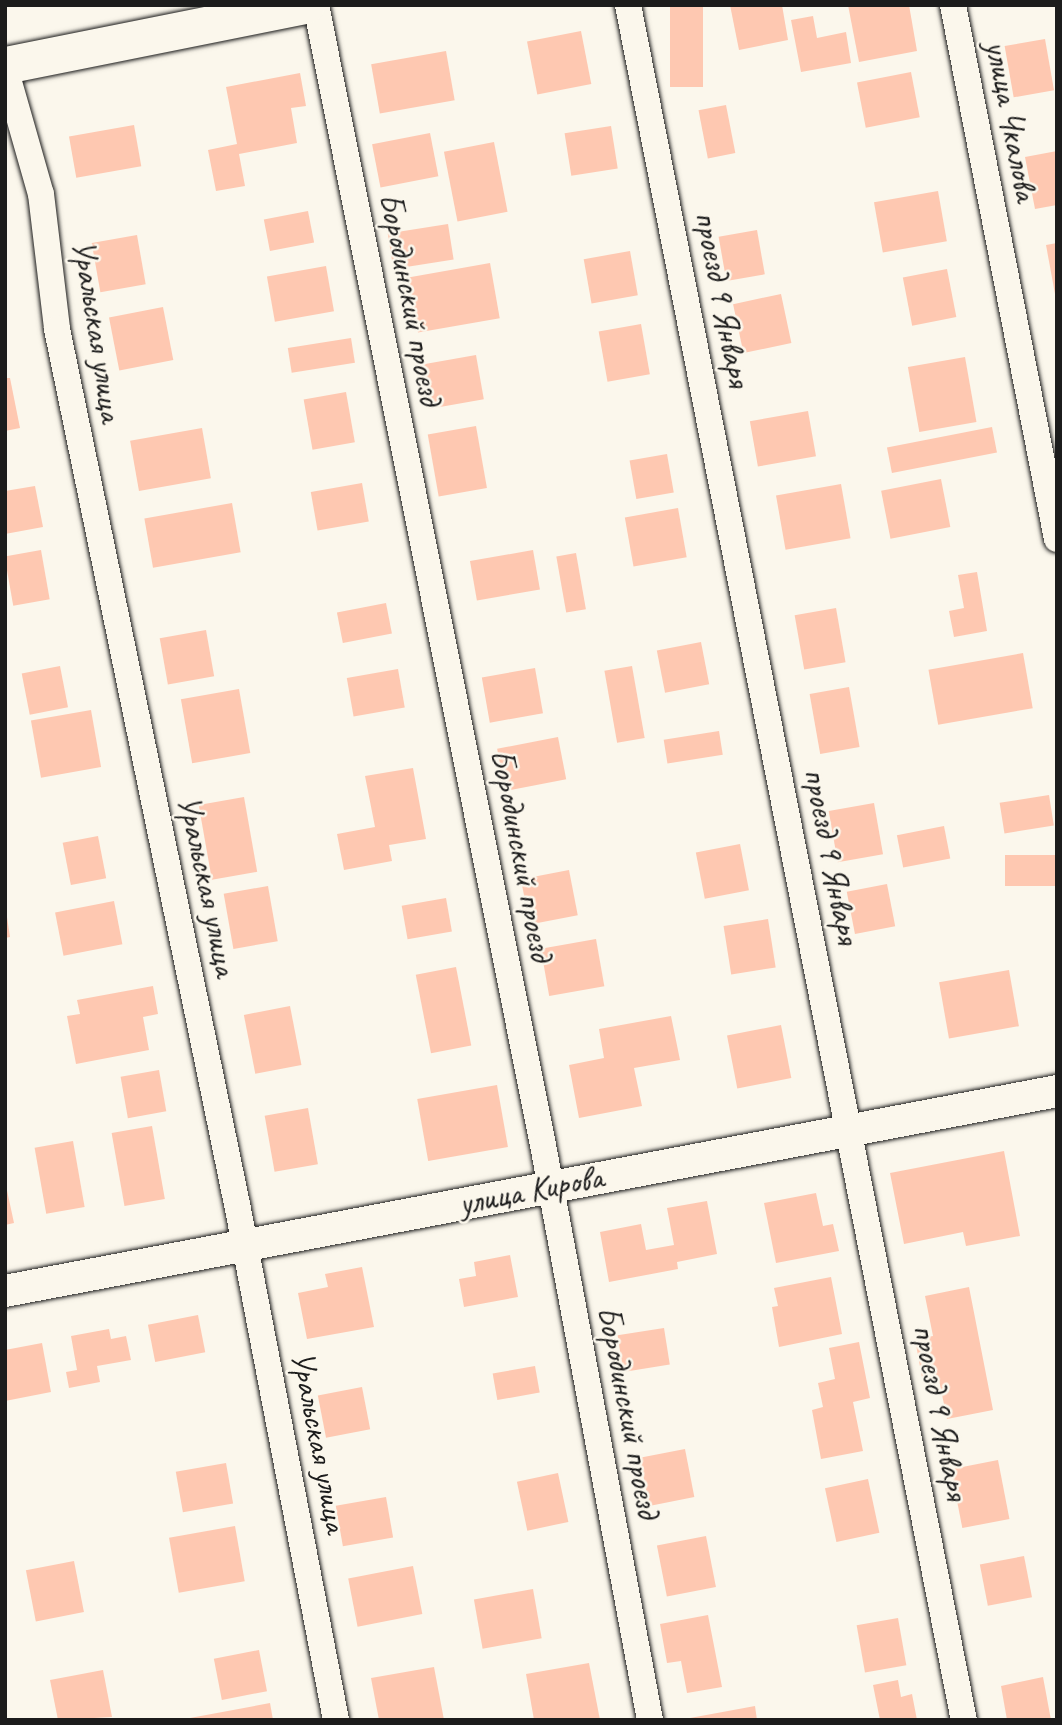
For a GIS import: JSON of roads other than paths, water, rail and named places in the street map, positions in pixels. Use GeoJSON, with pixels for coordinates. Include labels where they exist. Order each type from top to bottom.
{"type":"FeatureCollection","features":[{"type":"Feature","properties":{"kind":"main road"},"geometry":{"type":"LineString","coordinates":[[5,66],[306,5]]}},
{"type":"Feature","properties":{"kind":"street","name":"Бородинский проезд"},"geometry":{"type":"LineString","coordinates":[[316,5],[551,1188],[650,1720]]}},
{"type":"Feature","properties":{"kind":"street","name":"проезд 9 Января"},"geometry":{"type":"LineString","coordinates":[[628,5],[964,1720]]}},
{"type":"Feature","properties":{"kind":"street","name":"улица Чкалова"},"geometry":{"type":"LineString","coordinates":[[953,5],[1057,539]]}},
{"type":"Feature","properties":{"kind":"street","name":"Уральская улица"},"geometry":{"type":"LineString","coordinates":[[5,66],[41,194],[57,329],[245,1246],[336,1720]]}},
{"type":"Feature","properties":{"kind":"street","name":"улица Кирова"},"geometry":{"type":"LineString","coordinates":[[5,1291],[1057,1091]]}}]}
